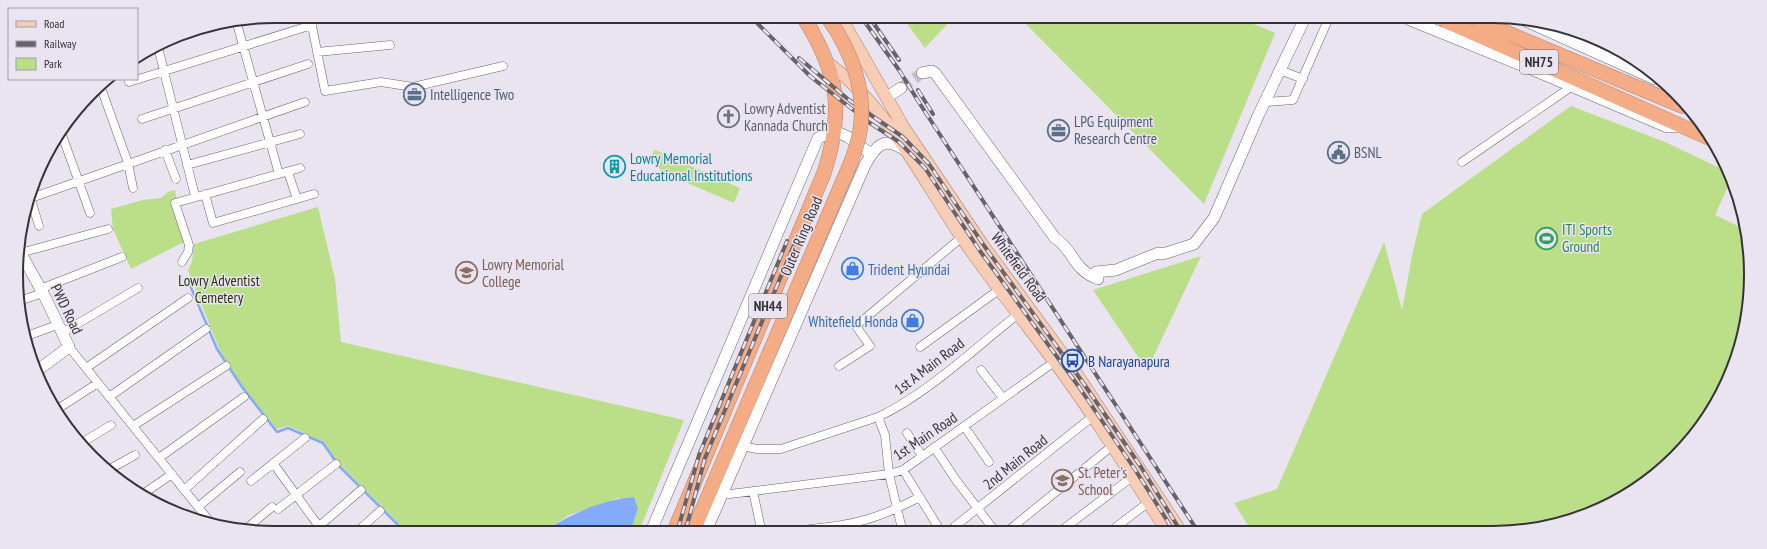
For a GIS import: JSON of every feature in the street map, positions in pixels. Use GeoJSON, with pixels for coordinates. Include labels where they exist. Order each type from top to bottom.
{"type":"FeatureCollection","features":[{"type":"Feature","properties":{"kind":"highway","name":"Outer Ring Road"},"geometry":{"type":"LineString","coordinates":[[676,526],[824,173],[832,149],[837,106],[833,78],[829,64],[819,42],[807,23]]}},
{"type":"Feature","properties":{"kind":"highway","name":"Outer Ring Road"},"geometry":{"type":"LineString","coordinates":[[695,526],[851,162],[859,136],[861,108],[856,75],[848,50],[831,23]]}},
{"type":"Feature","properties":{"kind":"highway","name":"NH75"},"geometry":{"type":"LineString","coordinates":[[1451,23],[1702,135]]}},
{"type":"Feature","properties":{"kind":"highway","name":"NH75"},"geometry":{"type":"LineString","coordinates":[[1485,23],[1674,101]]}},
{"type":"Feature","properties":{"kind":"main road","name":"Whitefield Road"},"geometry":{"type":"LineString","coordinates":[[844,23],[904,128],[982,244],[1070,364],[1137,473],[1177,526]]}},
{"type":"Feature","properties":{"kind":"main road","name":"Whitefield Road"},"geometry":{"type":"LineString","coordinates":[[829,64],[866,98],[907,152],[962,237],[1017,315],[1054,362],[1112,446],[1137,473],[1149,502],[1162,526]]}},
{"type":"Feature","properties":{"kind":"street"},"geometry":{"type":"LineString","coordinates":[[138,80],[243,46],[303,23]]}},
{"type":"Feature","properties":{"kind":"street"},"geometry":{"type":"LineString","coordinates":[[312,23],[325,91],[381,82],[413,87],[503,66]]}},
{"type":"Feature","properties":{"kind":"street"},"geometry":{"type":"LineString","coordinates":[[1061,242],[1060,235],[935,69],[932,67],[922,71],[924,74],[932,71],[935,73],[1055,238],[1061,242],[1082,271],[1092,276],[1096,272],[1116,270],[1158,253],[1163,254],[1194,244],[1214,218],[1265,102],[1303,23]]}},
{"type":"Feature","properties":{"kind":"street"},"geometry":{"type":"LineString","coordinates":[[1265,102],[1294,100],[1327,23]]}},
{"type":"Feature","properties":{"kind":"street"},"geometry":{"type":"LineString","coordinates":[[1417,23],[1666,127],[1683,126]]}},
{"type":"Feature","properties":{"kind":"street"},"geometry":{"type":"LineString","coordinates":[[237,26],[279,174]]}},
{"type":"Feature","properties":{"kind":"street"},"geometry":{"type":"LineString","coordinates":[[1541,28],[1646,75]]}},
{"type":"Feature","properties":{"kind":"street"},"geometry":{"type":"LineString","coordinates":[[317,52],[390,45]]}},
{"type":"Feature","properties":{"kind":"street"},"geometry":{"type":"LineString","coordinates":[[159,51],[195,196]]}},
{"type":"Feature","properties":{"kind":"street"},"geometry":{"type":"LineString","coordinates":[[142,119],[308,64]]}},
{"type":"Feature","properties":{"kind":"street"},"geometry":{"type":"LineString","coordinates":[[1280,70],[1302,79]]}},
{"type":"Feature","properties":{"kind":"street"},"geometry":{"type":"LineString","coordinates":[[130,82],[137,80]]}},
{"type":"Feature","properties":{"kind":"street"},"geometry":{"type":"LineString","coordinates":[[1462,162],[1571,87]]}},
{"type":"Feature","properties":{"kind":"street"},"geometry":{"type":"LineString","coordinates":[[887,97],[901,88]]}},
{"type":"Feature","properties":{"kind":"street"},"geometry":{"type":"LineString","coordinates":[[102,92],[128,163],[134,188]]}},
{"type":"Feature","properties":{"kind":"street"},"geometry":{"type":"LineString","coordinates":[[35,197],[128,163],[305,102]]}},
{"type":"Feature","properties":{"kind":"street"},"geometry":{"type":"LineString","coordinates":[[653,526],[818,138],[835,131],[848,137],[871,154]]}},
{"type":"Feature","properties":{"kind":"street"},"geometry":{"type":"LineString","coordinates":[[187,166],[300,134]]}},
{"type":"Feature","properties":{"kind":"street"},"geometry":{"type":"LineString","coordinates":[[63,138],[90,213]]}},
{"type":"Feature","properties":{"kind":"street"},"geometry":{"type":"LineString","coordinates":[[708,526],[721,493],[860,175],[871,154],[879,146],[891,142],[897,144],[907,152]]}},
{"type":"Feature","properties":{"kind":"street"},"geometry":{"type":"LineString","coordinates":[[165,150],[176,179]]}},
{"type":"Feature","properties":{"kind":"street"},"geometry":{"type":"LineString","coordinates":[[182,262],[188,252],[189,245],[175,203],[195,196],[300,168]]}},
{"type":"Feature","properties":{"kind":"street"},"geometry":{"type":"LineString","coordinates":[[288,172],[297,199]]}},
{"type":"Feature","properties":{"kind":"street"},"geometry":{"type":"LineString","coordinates":[[205,194],[214,223],[314,194]]}},
{"type":"Feature","properties":{"kind":"street"},"geometry":{"type":"LineString","coordinates":[[33,205],[40,226]]}},
{"type":"Feature","properties":{"kind":"street"},"geometry":{"type":"LineString","coordinates":[[24,255],[108,229]]}},
{"type":"Feature","properties":{"kind":"street"},"geometry":{"type":"LineString","coordinates":[[839,366],[870,346],[856,326],[962,237]]}},
{"type":"Feature","properties":{"kind":"street"},"geometry":{"type":"LineString","coordinates":[[24,299],[122,257]]}},
{"type":"Feature","properties":{"kind":"street","name":"PWD Road"},"geometry":{"type":"LineString","coordinates":[[24,261],[42,291],[69,347],[41,368]]}},
{"type":"Feature","properties":{"kind":"street"},"geometry":{"type":"LineString","coordinates":[[31,335],[59,329],[138,288]]}},
{"type":"Feature","properties":{"kind":"street"},"geometry":{"type":"LineString","coordinates":[[920,347],[1000,289]]}},
{"type":"Feature","properties":{"kind":"street"},"geometry":{"type":"LineString","coordinates":[[86,368],[188,298]]}},
{"type":"Feature","properties":{"kind":"street","name":"1st A Main Road"},"geometry":{"type":"LineString","coordinates":[[742,446],[757,449],[781,449],[878,417],[912,399],[1017,315]]}},
{"type":"Feature","properties":{"kind":"street"},"geometry":{"type":"LineString","coordinates":[[110,397],[206,330]]}},
{"type":"Feature","properties":{"kind":"street"},"geometry":{"type":"LineString","coordinates":[[69,347],[198,507],[201,515]]}},
{"type":"Feature","properties":{"kind":"street","name":"1st Main Road"},"geometry":{"type":"LineString","coordinates":[[721,493],[730,494],[889,474],[903,470],[1054,362]]}},
{"type":"Feature","properties":{"kind":"street"},"geometry":{"type":"LineString","coordinates":[[133,426],[226,366]]}},
{"type":"Feature","properties":{"kind":"street"},"geometry":{"type":"LineString","coordinates":[[981,370],[1003,398]]}},
{"type":"Feature","properties":{"kind":"street"},"geometry":{"type":"LineString","coordinates":[[61,407],[98,383]]}},
{"type":"Feature","properties":{"kind":"street"},"geometry":{"type":"LineString","coordinates":[[159,458],[244,397]]}},
{"type":"Feature","properties":{"kind":"street"},"geometry":{"type":"LineString","coordinates":[[878,417],[886,435],[889,474],[901,526]]}},
{"type":"Feature","properties":{"kind":"street","name":"2nd Main Road"},"geometry":{"type":"LineString","coordinates":[[955,526],[978,510],[1092,417]]}},
{"type":"Feature","properties":{"kind":"street"},"geometry":{"type":"LineString","coordinates":[[184,490],[263,420]]}},
{"type":"Feature","properties":{"kind":"street"},"geometry":{"type":"LineString","coordinates":[[85,440],[111,425]]}},
{"type":"Feature","properties":{"kind":"street"},"geometry":{"type":"LineString","coordinates":[[964,426],[989,462]]}},
{"type":"Feature","properties":{"kind":"street"},"geometry":{"type":"LineString","coordinates":[[907,433],[922,456]]}},
{"type":"Feature","properties":{"kind":"street"},"geometry":{"type":"LineString","coordinates":[[251,481],[304,438]]}},
{"type":"Feature","properties":{"kind":"street"},"geometry":{"type":"LineString","coordinates":[[1014,526],[1112,446]]}},
{"type":"Feature","properties":{"kind":"street"},"geometry":{"type":"LineString","coordinates":[[934,447],[991,526]]}},
{"type":"Feature","properties":{"kind":"street"},"geometry":{"type":"LineString","coordinates":[[113,467],[135,455]]}},
{"type":"Feature","properties":{"kind":"street"},"geometry":{"type":"LineString","coordinates":[[273,463],[297,494],[318,526]]}},
{"type":"Feature","properties":{"kind":"street"},"geometry":{"type":"LineString","coordinates":[[252,525],[297,494],[336,464]]}},
{"type":"Feature","properties":{"kind":"street"},"geometry":{"type":"LineString","coordinates":[[903,470],[938,526]]}},
{"type":"Feature","properties":{"kind":"street"},"geometry":{"type":"LineString","coordinates":[[198,507],[240,472]]}},
{"type":"Feature","properties":{"kind":"street"},"geometry":{"type":"LineString","coordinates":[[1067,526],[1137,473]]}},
{"type":"Feature","properties":{"kind":"street"},"geometry":{"type":"LineString","coordinates":[[147,491],[172,474]]}},
{"type":"Feature","properties":{"kind":"street"},"geometry":{"type":"LineString","coordinates":[[321,526],[361,490]]}},
{"type":"Feature","properties":{"kind":"street"},"geometry":{"type":"LineString","coordinates":[[753,491],[760,526]]}},
{"type":"Feature","properties":{"kind":"street"},"geometry":{"type":"LineString","coordinates":[[832,526],[862,522],[898,509],[920,497]]}},
{"type":"Feature","properties":{"kind":"street"},"geometry":{"type":"LineString","coordinates":[[1117,526],[1149,502]]}},
{"type":"Feature","properties":{"kind":"street"},"geometry":{"type":"LineString","coordinates":[[363,526],[380,511]]}},
{"type":"Feature","properties":{"kind":"green space"},"geometry":{"type":"Polygon","coordinates":[[[907,23],[948,23],[925,48],[907,23]]]}},
{"type":"Feature","properties":{"kind":"green space"},"geometry":{"type":"Polygon","coordinates":[[[1025,23],[1252,23],[1275,33],[1204,204],[1025,23]]]}},
{"type":"Feature","properties":{"kind":"green space"},"geometry":{"type":"Polygon","coordinates":[[[1571,106],[1665,142],[1720,168],[1728,186],[1715,215],[1739,227],[1744,274],[1742,307],[1739,324],[1731,355],[1718,386],[1692,428],[1658,464],[1632,484],[1604,500],[1573,513],[1525,524],[1492,526],[1248,526],[1234,503],[1277,489],[1384,242],[1402,310],[1413,251],[1422,214],[1571,106]]]}},
{"type":"Feature","properties":{"kind":"green space"},"geometry":{"type":"Polygon","coordinates":[[[655,150],[740,188],[734,203],[662,172],[652,160],[652,154],[655,150]]]}},
{"type":"Feature","properties":{"kind":"green space"},"geometry":{"type":"Polygon","coordinates":[[[175,190],[184,242],[131,269],[113,229],[111,209],[143,200],[161,198],[168,192],[175,190]]]}},
{"type":"Feature","properties":{"kind":"green space","name":"Lowry Adventist Cemetery"},"geometry":{"type":"Polygon","coordinates":[[[318,207],[335,279],[341,342],[684,420],[641,526],[632,526],[638,509],[619,498],[569,515],[552,526],[401,526],[335,460],[324,442],[289,426],[276,429],[242,386],[220,351],[188,270],[192,262],[194,244],[318,207]]]}},
{"type":"Feature","properties":{"kind":"green space"},"geometry":{"type":"Polygon","coordinates":[[[1201,256],[1147,370],[1093,290],[1201,256]]]}},
{"type":"Feature","properties":{"kind":"water"},"geometry":{"type":"Polygon","coordinates":[[[634,497],[638,509],[632,526],[553,526],[578,512],[600,504],[634,497]]]}},
{"type":"Feature","properties":{"kind":"waterway"},"geometry":{"type":"LineString","coordinates":[[187,278],[217,349],[242,387],[277,432],[288,428],[323,443],[338,465],[399,526]]}},
{"type":"Feature","properties":{"kind":"tunnel"},"geometry":{"type":"LineString","coordinates":[[901,88],[922,73]]}},
{"type":"Feature","properties":{"kind":"railway"},"geometry":{"type":"LineString","coordinates":[[757,23],[811,77],[870,123],[899,142],[925,168],[980,251],[1079,387],[1136,471],[1170,526]]}},
{"type":"Feature","properties":{"kind":"railway"},"geometry":{"type":"LineString","coordinates":[[866,23],[899,70],[1194,526]]}},
{"type":"Feature","properties":{"kind":"railway"},"geometry":{"type":"LineString","coordinates":[[873,23],[899,60]]}},
{"type":"Feature","properties":{"kind":"railway"},"geometry":{"type":"LineString","coordinates":[[799,58],[849,100],[903,137],[929,164],[985,247],[1084,384],[1141,467],[1178,526]]}},
{"type":"Feature","properties":{"kind":"railway"},"geometry":{"type":"LineString","coordinates":[[918,90],[933,114]]}},
{"type":"Feature","properties":{"kind":"railway"},"geometry":{"type":"LineString","coordinates":[[679,526],[699,455],[787,241]]}},
{"type":"Feature","properties":{"kind":"railway"},"geometry":{"type":"LineString","coordinates":[[687,526],[705,458],[794,245]]}},
{"type":"Feature","properties":{"kind":"place","name":"Intelligence Two"},"geometry":{"type":"Point","coordinates":[414,94]}},
{"type":"Feature","properties":{"kind":"place","name":"Lowry Adventist Kannada Church"},"geometry":{"type":"Point","coordinates":[728,117]}},
{"type":"Feature","properties":{"kind":"place","name":"LPG Equipment Research Centre"},"geometry":{"type":"Point","coordinates":[1058,130]}},
{"type":"Feature","properties":{"kind":"place","name":"BSNL"},"geometry":{"type":"Point","coordinates":[1339,152]}},
{"type":"Feature","properties":{"kind":"place","name":"Lowry Memorial Educational Institutions"},"geometry":{"type":"Point","coordinates":[614,167]}},
{"type":"Feature","properties":{"kind":"place","name":"ITI Sports Ground"},"geometry":{"type":"Point","coordinates":[1547,238]}},
{"type":"Feature","properties":{"kind":"place","name":"Trident Hyundai"},"geometry":{"type":"Point","coordinates":[852,269]}},
{"type":"Feature","properties":{"kind":"place","name":"Lowry Memorial College"},"geometry":{"type":"Point","coordinates":[467,273]}},
{"type":"Feature","properties":{"kind":"place","name":"Whitefield Honda"},"geometry":{"type":"Point","coordinates":[913,321]}},
{"type":"Feature","properties":{"kind":"place","name":"B Narayanapura"},"geometry":{"type":"Point","coordinates":[1073,361]}},
{"type":"Feature","properties":{"kind":"place","name":"St. Peter's School"},"geometry":{"type":"Point","coordinates":[1063,481]}}]}
